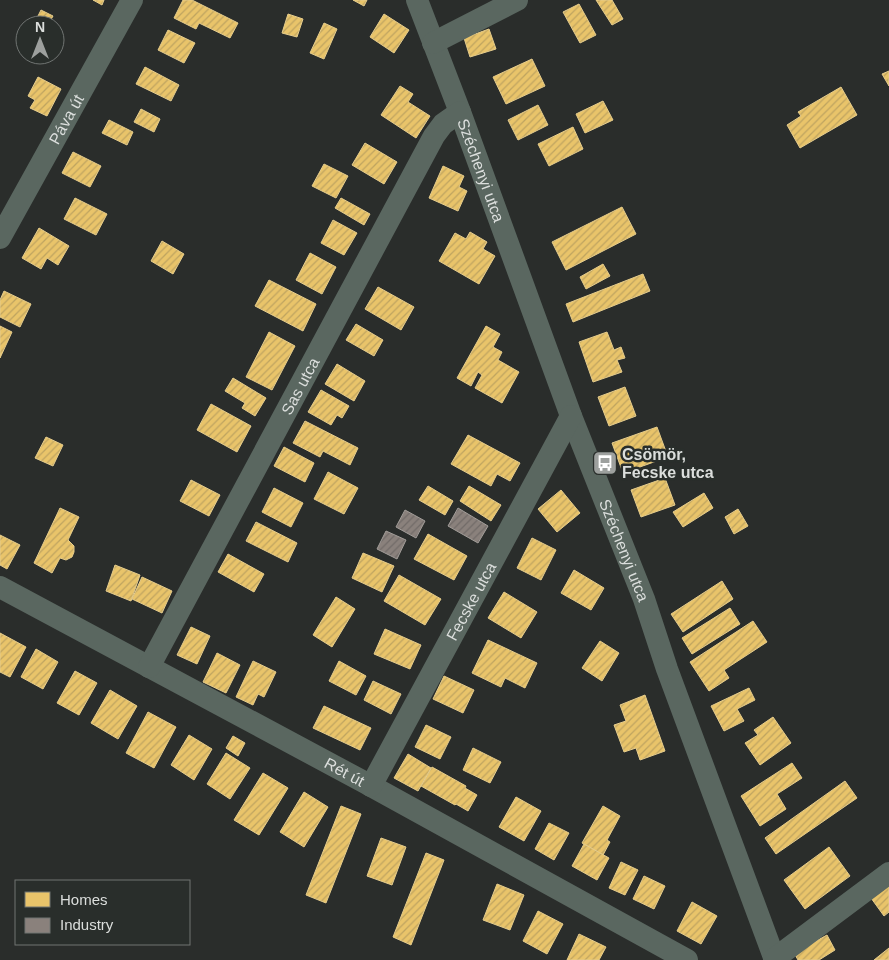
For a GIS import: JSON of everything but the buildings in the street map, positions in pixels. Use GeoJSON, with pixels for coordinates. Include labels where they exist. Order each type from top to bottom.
{"type":"FeatureCollection","features":[{"type":"Feature","properties":{"kind":"street","name":"Páva út"},"geometry":{"type":"LineString","coordinates":[[3,224],[132,0]]}},
{"type":"Feature","properties":{"kind":"street","name":"Széchenyi utca"},"geometry":{"type":"LineString","coordinates":[[417,0],[571,416],[644,599],[667,670],[775,960]]}},
{"type":"Feature","properties":{"kind":"street"},"geometry":{"type":"LineString","coordinates":[[433,43],[517,0]]}},
{"type":"Feature","properties":{"kind":"street","name":"Sas utca"},"geometry":{"type":"LineString","coordinates":[[149,667],[434,136],[443,124],[460,112]]}},
{"type":"Feature","properties":{"kind":"street","name":"Fecske utca"},"geometry":{"type":"LineString","coordinates":[[371,786],[571,416]]}},
{"type":"Feature","properties":{"kind":"street","name":"Rét út"},"geometry":{"type":"LineString","coordinates":[[0,587],[371,786],[687,960]]}},
{"type":"Feature","properties":{"kind":"street"},"geometry":{"type":"LineString","coordinates":[[775,960],[889,874]]}},
{"type":"Feature","properties":{"kind":"place","name":"Csömör, Fecske utca"},"geometry":{"type":"Point","coordinates":[605,463]}}]}
